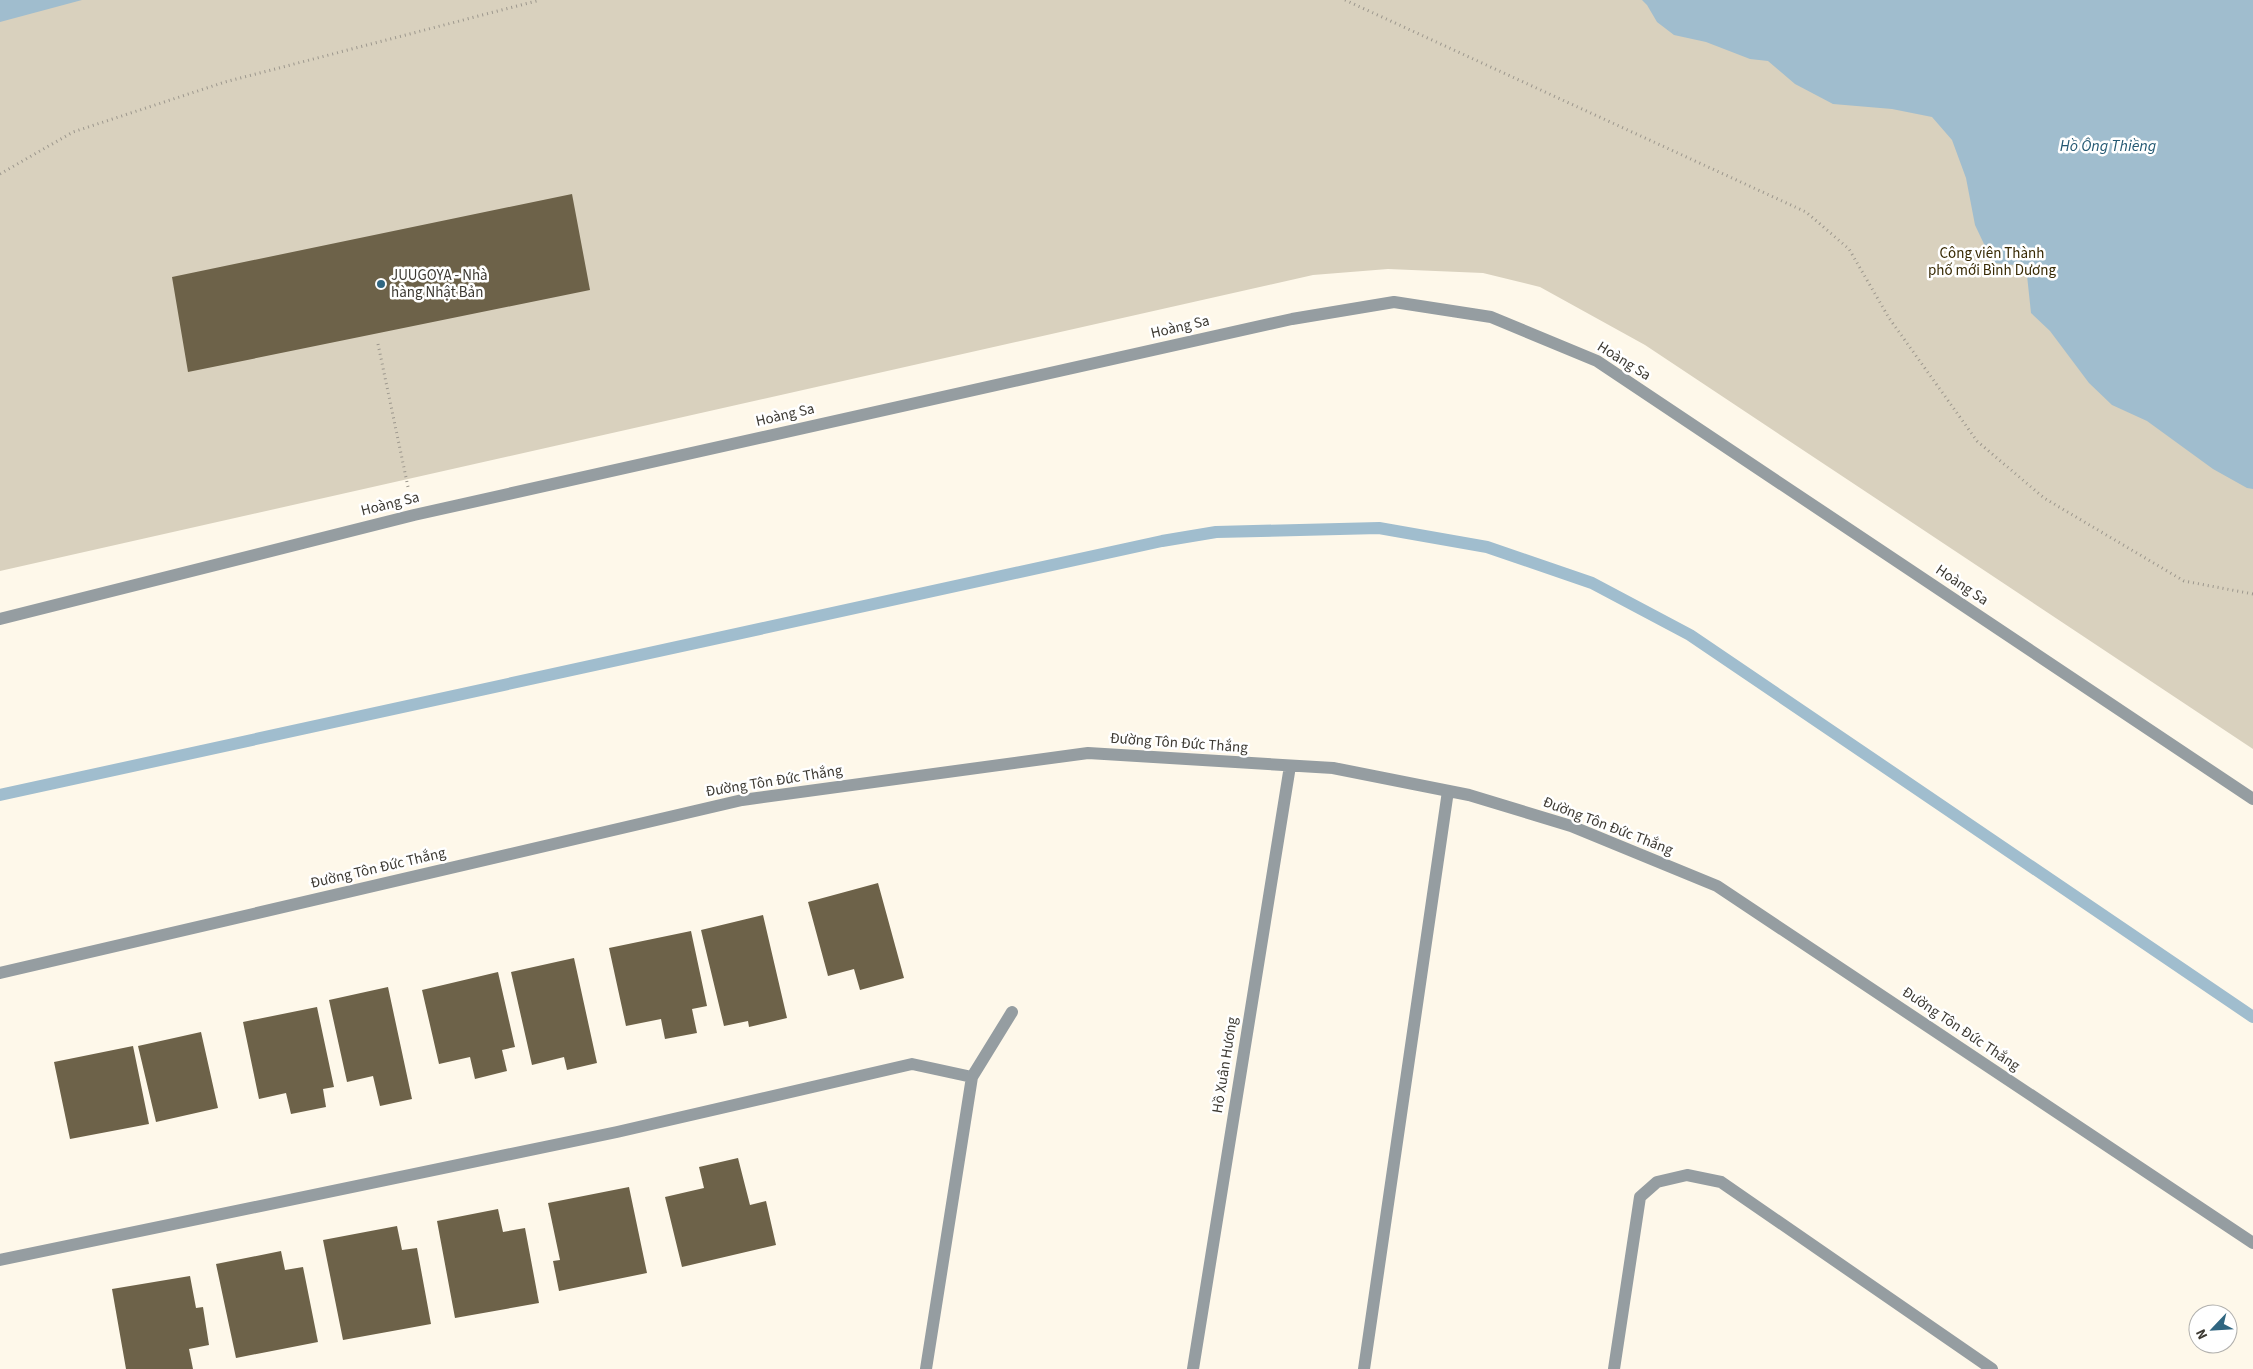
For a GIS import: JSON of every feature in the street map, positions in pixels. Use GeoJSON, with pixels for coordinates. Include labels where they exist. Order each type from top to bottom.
{"type":"FeatureCollection","features":[{"type":"Feature","properties":{"kind":"street","name":"Hoàng Sa"},"geometry":{"type":"LineString","coordinates":[[0,619],[414,515],[1292,319],[1394,302],[1491,316],[1597,361],[2253,799]]}},
{"type":"Feature","properties":{"kind":"street","name":"Đường Tôn Đức Thắng"},"geometry":{"type":"LineString","coordinates":[[0,973],[742,800],[1088,753],[1333,768],[1469,796],[1571,826],[1717,886],[2253,1243]]}},
{"type":"Feature","properties":{"kind":"street","name":"Hồ Xuân Hương"},"geometry":{"type":"LineString","coordinates":[[1193,1369],[1290,766]]}},
{"type":"Feature","properties":{"kind":"street"},"geometry":{"type":"LineString","coordinates":[[1364,1369],[1448,792]]}},
{"type":"Feature","properties":{"kind":"street"},"geometry":{"type":"LineString","coordinates":[[926,1369],[972,1078],[1012,1012]]}},
{"type":"Feature","properties":{"kind":"street"},"geometry":{"type":"LineString","coordinates":[[0,1260],[617,1132],[912,1064],[972,1078]]}},
{"type":"Feature","properties":{"kind":"street"},"geometry":{"type":"LineString","coordinates":[[1614,1369],[1640,1197],[1657,1182],[1687,1175],[1721,1182],[1992,1369]]}},
{"type":"Feature","properties":{"kind":"path"},"geometry":{"type":"LineString","coordinates":[[0,174],[72,132],[225,82],[540,0]]}},
{"type":"Feature","properties":{"kind":"path"},"geometry":{"type":"LineString","coordinates":[[1345,0],[1806,212],[1849,249],[1889,318],[1977,441],[2044,498],[2184,581],[2253,594]]}},
{"type":"Feature","properties":{"kind":"path"},"geometry":{"type":"LineString","coordinates":[[378,344],[414,515]]}},
{"type":"Feature","properties":{"kind":"green space","name":"Công viên Thành phố mới Bình Dương"},"geometry":{"type":"Polygon","coordinates":[[[0,0],[2253,0],[2253,749],[1645,345],[1540,287],[1483,273],[1388,269],[1313,275],[0,571],[0,0]]]}},
{"type":"Feature","properties":{"kind":"water"},"geometry":{"type":"Polygon","coordinates":[[[0,0],[82,0],[0,22],[0,0]]]}},
{"type":"Feature","properties":{"kind":"water","name":"Hồ Ông Thiềng"},"geometry":{"type":"Polygon","coordinates":[[[1642,0],[2253,0],[2253,489],[2247,488],[2213,469],[2147,421],[2112,405],[2089,383],[2050,331],[2031,313],[2026,266],[1993,263],[1975,225],[1966,178],[1952,140],[1932,117],[1892,109],[1833,104],[1795,84],[1768,61],[1750,59],[1706,42],[1674,35],[1657,22],[1642,0]]]}},
{"type":"Feature","properties":{"kind":"building","name":"JUUGOYA - Nhà hàng Nhật Bản"},"geometry":{"type":"Polygon","coordinates":[[[572,194],[590,290],[188,372],[172,277],[572,194]]]}},
{"type":"Feature","properties":{"kind":"building"},"geometry":{"type":"Polygon","coordinates":[[[878,883],[904,978],[860,990],[854,969],[828,976],[808,902],[878,883]]]}},
{"type":"Feature","properties":{"kind":"building"},"geometry":{"type":"Polygon","coordinates":[[[763,915],[787,1018],[749,1027],[748,1021],[724,1026],[701,930],[763,915]]]}},
{"type":"Feature","properties":{"kind":"building"},"geometry":{"type":"Polygon","coordinates":[[[691,931],[707,1006],[692,1009],[697,1033],[665,1039],[661,1019],[626,1026],[609,948],[691,931]]]}},
{"type":"Feature","properties":{"kind":"building"},"geometry":{"type":"Polygon","coordinates":[[[574,958],[597,1063],[567,1070],[564,1057],[532,1065],[511,972],[574,958]]]}},
{"type":"Feature","properties":{"kind":"building"},"geometry":{"type":"Polygon","coordinates":[[[498,972],[515,1047],[502,1050],[507,1071],[475,1079],[470,1057],[439,1064],[422,990],[498,972]]]}},
{"type":"Feature","properties":{"kind":"building"},"geometry":{"type":"Polygon","coordinates":[[[388,987],[412,1099],[380,1106],[373,1076],[347,1082],[329,1000],[388,987]]]}},
{"type":"Feature","properties":{"kind":"building"},"geometry":{"type":"Polygon","coordinates":[[[317,1007],[334,1087],[323,1089],[326,1107],[291,1114],[286,1093],[259,1099],[243,1022],[317,1007]]]}},
{"type":"Feature","properties":{"kind":"building"},"geometry":{"type":"Polygon","coordinates":[[[201,1032],[218,1108],[156,1122],[138,1046],[201,1032]]]}},
{"type":"Feature","properties":{"kind":"building"},"geometry":{"type":"Polygon","coordinates":[[[133,1046],[149,1124],[70,1139],[54,1062],[133,1046]]]}},
{"type":"Feature","properties":{"kind":"building"},"geometry":{"type":"Polygon","coordinates":[[[738,1158],[750,1205],[766,1201],[776,1245],[682,1267],[665,1197],[704,1188],[699,1167],[738,1158]]]}},
{"type":"Feature","properties":{"kind":"building"},"geometry":{"type":"Polygon","coordinates":[[[629,1187],[647,1273],[559,1291],[553,1261],[560,1260],[548,1203],[629,1187]]]}},
{"type":"Feature","properties":{"kind":"building"},"geometry":{"type":"Polygon","coordinates":[[[498,1209],[503,1232],[525,1228],[539,1303],[455,1318],[437,1221],[498,1209]]]}},
{"type":"Feature","properties":{"kind":"building"},"geometry":{"type":"Polygon","coordinates":[[[397,1226],[402,1250],[417,1248],[431,1324],[343,1340],[323,1240],[397,1226]]]}},
{"type":"Feature","properties":{"kind":"building"},"geometry":{"type":"Polygon","coordinates":[[[281,1251],[285,1270],[303,1267],[318,1342],[236,1358],[216,1264],[281,1251]]]}},
{"type":"Feature","properties":{"kind":"building"},"geometry":{"type":"Polygon","coordinates":[[[190,1276],[196,1308],[203,1307],[209,1345],[189,1349],[193,1369],[126,1369],[112,1289],[190,1276]]]}},
{"type":"Feature","properties":{"kind":"waterway"},"geometry":{"type":"LineString","coordinates":[[0,795],[1162,541],[1216,532],[1379,528],[1487,547],[1592,583],[1690,635],[2253,1017]]}},
{"type":"Feature","properties":{"kind":"place","name":"JUUGOYA - Nhà hàng Nhật Bản"},"geometry":{"type":"Point","coordinates":[381,284]}}]}
